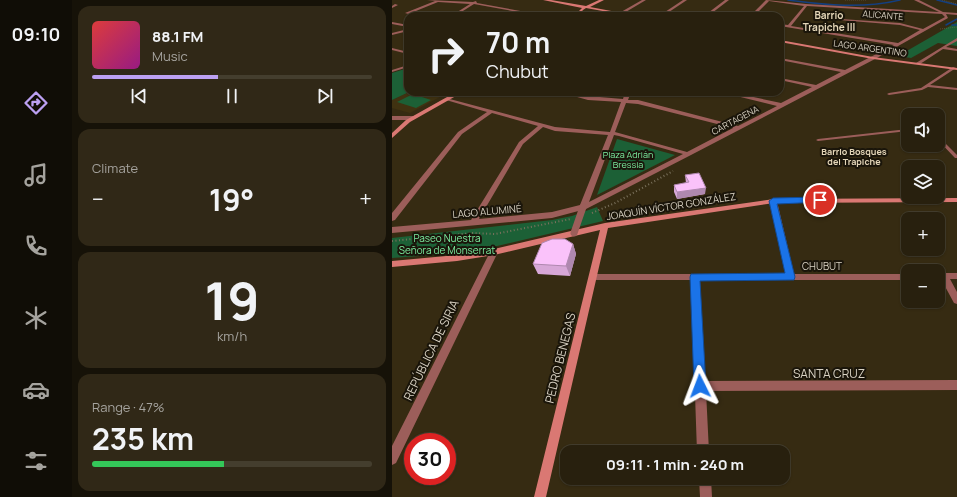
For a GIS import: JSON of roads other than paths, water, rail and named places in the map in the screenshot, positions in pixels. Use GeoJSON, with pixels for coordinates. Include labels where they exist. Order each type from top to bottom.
{"type":"FeatureCollection","features":[{"type":"Feature","properties":{"kind":"street"},"geometry":{"type":"LineString","coordinates":[[429,0],[475,3],[524,12]]}},
{"type":"Feature","properties":{"kind":"street"},"geometry":{"type":"LineString","coordinates":[[460,12],[478,0]]}},
{"type":"Feature","properties":{"kind":"street"},"geometry":{"type":"LineString","coordinates":[[545,0],[614,12]]}},
{"type":"Feature","properties":{"kind":"street"},"geometry":{"type":"LineString","coordinates":[[580,12],[586,7],[602,0]]}},
{"type":"Feature","properties":{"kind":"street"},"geometry":{"type":"LineString","coordinates":[[622,12],[644,0]]}},
{"type":"Feature","properties":{"kind":"street"},"geometry":{"type":"LineString","coordinates":[[666,12],[685,0]]}},
{"type":"Feature","properties":{"kind":"street"},"geometry":{"type":"LineString","coordinates":[[711,12],[726,0]]}},
{"type":"Feature","properties":{"kind":"street"},"geometry":{"type":"LineString","coordinates":[[756,12],[768,0],[806,5],[957,14]]}},
{"type":"Feature","properties":{"kind":"street"},"geometry":{"type":"LineString","coordinates":[[916,0],[943,13]]}},
{"type":"Feature","properties":{"kind":"street"},"geometry":{"type":"LineString","coordinates":[[410,12],[440,1]]}},
{"type":"Feature","properties":{"kind":"street"},"geometry":{"type":"LineString","coordinates":[[789,26],[806,5]]}},
{"type":"Feature","properties":{"kind":"street"},"geometry":{"type":"LineString","coordinates":[[833,33],[848,7]]}},
{"type":"Feature","properties":{"kind":"street","name":"CARTAGENA"},"geometry":{"type":"LineString","coordinates":[[583,207],[689,154],[873,58],[947,17],[943,13]]}},
{"type":"Feature","properties":{"kind":"street","name":"ALICANTE"},"geometry":{"type":"LineString","coordinates":[[841,20],[900,24],[923,30]]}},
{"type":"Feature","properties":{"kind":"street"},"geometry":{"type":"LineString","coordinates":[[392,23],[404,25]]}},
{"type":"Feature","properties":{"kind":"street"},"geometry":{"type":"LineString","coordinates":[[784,25],[898,44]]}},
{"type":"Feature","properties":{"kind":"street"},"geometry":{"type":"LineString","coordinates":[[392,34],[404,31]]}},
{"type":"Feature","properties":{"kind":"street"},"geometry":{"type":"LineString","coordinates":[[918,63],[957,39]]}},
{"type":"Feature","properties":{"kind":"street","name":"LAGO ARGENTINO"},"geometry":{"type":"LineString","coordinates":[[784,42],[873,58],[955,68]]}},
{"type":"Feature","properties":{"kind":"street"},"geometry":{"type":"LineString","coordinates":[[943,48],[957,50]]}},
{"type":"Feature","properties":{"kind":"street"},"geometry":{"type":"LineString","coordinates":[[393,50],[404,52]]}},
{"type":"Feature","properties":{"kind":"street"},"geometry":{"type":"LineString","coordinates":[[784,60],[846,72]]}},
{"type":"Feature","properties":{"kind":"street"},"geometry":{"type":"LineString","coordinates":[[392,71],[404,67]]}},
{"type":"Feature","properties":{"kind":"street"},"geometry":{"type":"LineString","coordinates":[[784,80],[817,87]]}},
{"type":"Feature","properties":{"kind":"street"},"geometry":{"type":"LineString","coordinates":[[392,136],[412,118],[453,96]]}},
{"type":"Feature","properties":{"kind":"street"},"geometry":{"type":"LineString","coordinates":[[577,96],[638,102],[739,128]]}},
{"type":"Feature","properties":{"kind":"street"},"geometry":{"type":"LineString","coordinates":[[574,233],[626,96]]}},
{"type":"Feature","properties":{"kind":"street"},"geometry":{"type":"LineString","coordinates":[[741,96],[782,105]]}},
{"type":"Feature","properties":{"kind":"street"},"geometry":{"type":"LineString","coordinates":[[448,99],[555,129],[626,135],[689,154]]}},
{"type":"Feature","properties":{"kind":"street"},"geometry":{"type":"LineString","coordinates":[[392,218],[460,133],[492,111]]}},
{"type":"Feature","properties":{"kind":"street"},"geometry":{"type":"LineString","coordinates":[[392,118],[412,118]]}},
{"type":"Feature","properties":{"kind":"street"},"geometry":{"type":"LineString","coordinates":[[473,223],[521,143],[542,125]]}},
{"type":"Feature","properties":{"kind":"street","name":"JOAQUÍN VÍCTOR GONZÁLEZ"},"geometry":{"type":"LineString","coordinates":[[393,265],[457,258],[494,252],[605,226],[773,201],[957,200]]}},
{"type":"Feature","properties":{"kind":"street"},"geometry":{"type":"LineString","coordinates":[[773,201],[790,277]]}},
{"type":"Feature","properties":{"kind":"street","name":"LAGO ALUMINÉ"},"geometry":{"type":"LineString","coordinates":[[392,230],[552,215],[583,207]]}},
{"type":"Feature","properties":{"kind":"street","name":"PEDRO BENEGAS"},"geometry":{"type":"LineString","coordinates":[[540,497],[605,226]]}},
{"type":"Feature","properties":{"kind":"street","name":"REPÚBLICA DE SIRIA"},"geometry":{"type":"LineString","coordinates":[[392,458],[494,252]]}},
{"type":"Feature","properties":{"kind":"street","name":"CHUBUT"},"geometry":{"type":"LineString","coordinates":[[593,277],[901,276]]}},
{"type":"Feature","properties":{"kind":"street"},"geometry":{"type":"LineString","coordinates":[[945,276],[957,276]]}},
{"type":"Feature","properties":{"kind":"street"},"geometry":{"type":"LineString","coordinates":[[695,277],[703,445]]}},
{"type":"Feature","properties":{"kind":"street"},"geometry":{"type":"LineString","coordinates":[[945,283],[957,300]]}},
{"type":"Feature","properties":{"kind":"street","name":"SANTA CRUZ"},"geometry":{"type":"LineString","coordinates":[[700,386],[957,385]]}},
{"type":"Feature","properties":{"kind":"street"},"geometry":{"type":"LineString","coordinates":[[705,485],[706,497]]}},
{"type":"Feature","properties":{"kind":"lane"},"geometry":{"type":"LineString","coordinates":[[889,94],[916,91],[928,86],[955,68]]}},
{"type":"Feature","properties":{"kind":"lane"},"geometry":{"type":"LineString","coordinates":[[928,86],[957,89]]}},
{"type":"Feature","properties":{"kind":"lane"},"geometry":{"type":"LineString","coordinates":[[818,140],[901,131]]}},
{"type":"Feature","properties":{"kind":"lane"},"geometry":{"type":"LineString","coordinates":[[945,145],[957,158]]}},
{"type":"Feature","properties":{"kind":"waterway"},"geometry":{"type":"LineString","coordinates":[[788,0],[830,5],[858,5],[886,3],[900,0]]}},
{"type":"Feature","properties":{"kind":"waterway"},"geometry":{"type":"LineString","coordinates":[[937,0],[957,5]]}},
{"type":"Feature","properties":{"kind":"waterway"},"geometry":{"type":"LineString","coordinates":[[946,25],[957,19]]}},
{"type":"Feature","properties":{"kind":"waterway"},"geometry":{"type":"LineString","coordinates":[[952,25],[957,25]]}},
{"type":"Feature","properties":{"kind":"district","name":"Barrio Trapiche III"},"geometry":{"type":"Point","coordinates":[829,20]}},
{"type":"Feature","properties":{"kind":"district","name":"Barrio Bosques del Trapiche"},"geometry":{"type":"Point","coordinates":[854,156]}},
{"type":"Feature","properties":{"kind":"park label","name":"Plaza Adrián Bressia"},"geometry":{"type":"Point","coordinates":[628,160]}},
{"type":"Feature","properties":{"kind":"park label","name":"Paseo Nuestra Señora de Monserrat"},"geometry":{"type":"Point","coordinates":[447,244]}}]}
